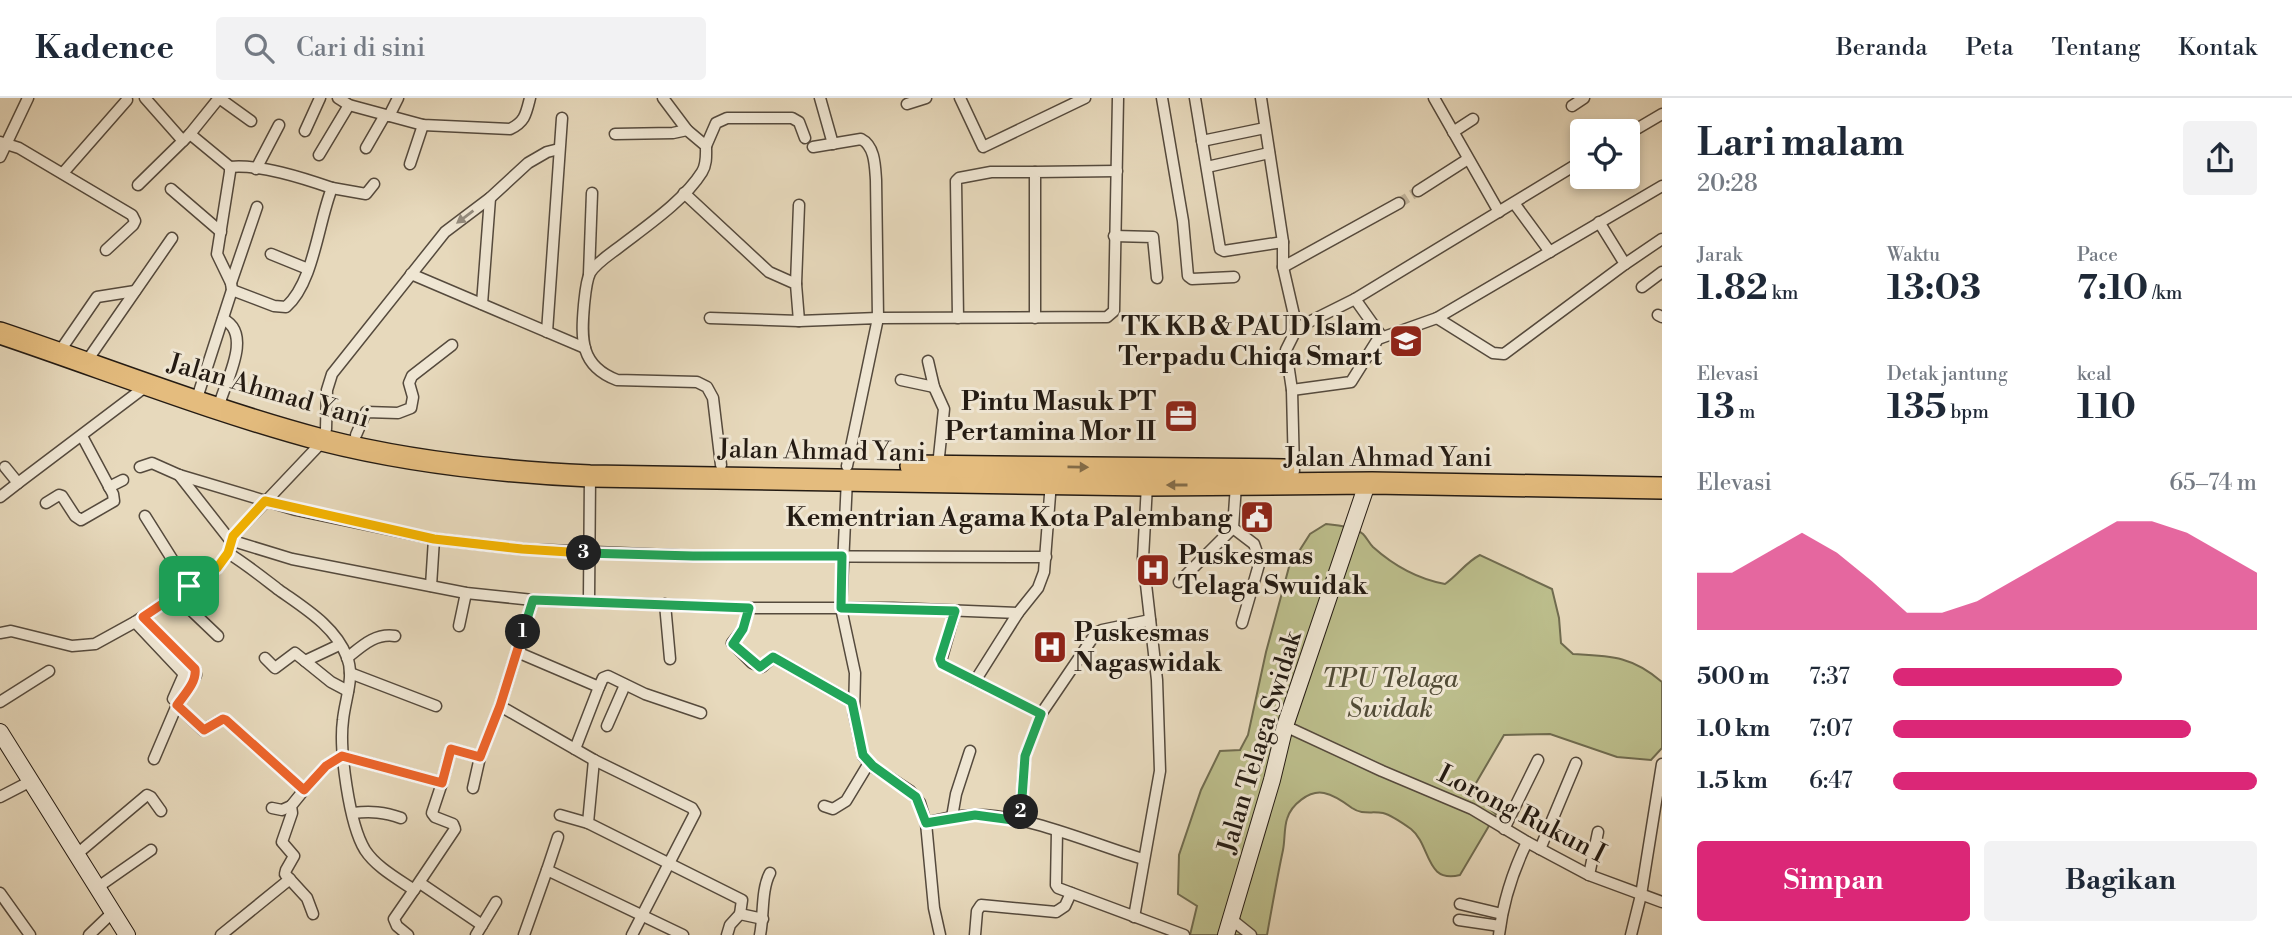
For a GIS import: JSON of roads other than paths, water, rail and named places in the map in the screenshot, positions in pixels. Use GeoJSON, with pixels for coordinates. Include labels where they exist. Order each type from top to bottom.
{"type":"FeatureCollection","features":[{"type":"Feature","properties":{"kind":"highway","name":"Jalan Ahmad Yani"},"geometry":{"type":"LineString","coordinates":[[0,325],[325,435],[356,435],[550,462],[721,466],[1147,485],[1236,485],[1369,478],[1662,476]]}},
{"type":"Feature","properties":{"kind":"highway","name":"Jalan Ahmad Yani"},"geometry":{"type":"LineString","coordinates":[[0,334],[250,419],[458,465],[512,471],[590,476],[847,472],[938,466],[1294,471],[1369,478],[1662,488]]}},
{"type":"Feature","properties":{"kind":"street"},"geometry":{"type":"LineString","coordinates":[[0,157],[3,143],[27,98]]}},
{"type":"Feature","properties":{"kind":"street"},"geometry":{"type":"LineString","coordinates":[[145,98],[187,138],[230,167],[240,166],[300,177],[332,188],[366,194],[374,184]]}},
{"type":"Feature","properties":{"kind":"street"},"geometry":{"type":"LineString","coordinates":[[138,185],[187,138],[219,98],[251,121]]}},
{"type":"Feature","properties":{"kind":"street"},"geometry":{"type":"LineString","coordinates":[[305,131],[320,98]]}},
{"type":"Feature","properties":{"kind":"street"},"geometry":{"type":"LineString","coordinates":[[338,98],[349,105],[423,125],[510,129],[521,124],[526,117],[530,98]]}},
{"type":"Feature","properties":{"kind":"street"},"geometry":{"type":"LineString","coordinates":[[366,148],[398,98]]}},
{"type":"Feature","properties":{"kind":"street"},"geometry":{"type":"LineString","coordinates":[[663,98],[687,130],[706,146]]}},
{"type":"Feature","properties":{"kind":"street"},"geometry":{"type":"LineString","coordinates":[[820,98],[833,144]]}},
{"type":"Feature","properties":{"kind":"street"},"geometry":{"type":"LineString","coordinates":[[907,104],[926,98]]}},
{"type":"Feature","properties":{"kind":"street"},"geometry":{"type":"LineString","coordinates":[[964,99],[983,147],[1085,98]]}},
{"type":"Feature","properties":{"kind":"street"},"geometry":{"type":"LineString","coordinates":[[710,318],[799,321],[1107,317],[1114,311],[1118,98]]}},
{"type":"Feature","properties":{"kind":"street"},"geometry":{"type":"LineString","coordinates":[[1162,98],[1183,220],[1188,276],[1192,279],[1234,277]]}},
{"type":"Feature","properties":{"kind":"street"},"geometry":{"type":"LineString","coordinates":[[1195,98],[1220,249],[1224,251],[1283,242]]}},
{"type":"Feature","properties":{"kind":"street"},"geometry":{"type":"LineString","coordinates":[[1261,98],[1283,242],[1283,267],[1297,328]]}},
{"type":"Feature","properties":{"kind":"street"},"geometry":{"type":"LineString","coordinates":[[1434,98],[1499,212]]}},
{"type":"Feature","properties":{"kind":"street"},"geometry":{"type":"LineString","coordinates":[[1572,106],[1584,98]]}},
{"type":"Feature","properties":{"kind":"street"},"geometry":{"type":"LineString","coordinates":[[63,173],[127,100]]}},
{"type":"Feature","properties":{"kind":"street"},"geometry":{"type":"LineString","coordinates":[[319,155],[349,105]]}},
{"type":"Feature","properties":{"kind":"street"},"geometry":{"type":"LineString","coordinates":[[1640,127],[1662,114]]}},
{"type":"Feature","properties":{"kind":"street"},"geometry":{"type":"LineString","coordinates":[[547,332],[562,118]]}},
{"type":"Feature","properties":{"kind":"street"},"geometry":{"type":"LineString","coordinates":[[589,274],[601,261],[684,193],[701,173],[706,162],[706,146],[716,123],[727,118],[792,118],[799,122],[806,138]]}},
{"type":"Feature","properties":{"kind":"street"},"geometry":{"type":"LineString","coordinates":[[1453,132],[1473,119]]}},
{"type":"Feature","properties":{"kind":"street"},"geometry":{"type":"LineString","coordinates":[[256,169],[279,125]]}},
{"type":"Feature","properties":{"kind":"street"},"geometry":{"type":"LineString","coordinates":[[410,164],[423,125]]}},
{"type":"Feature","properties":{"kind":"street"},"geometry":{"type":"LineString","coordinates":[[1202,141],[1265,128]]}},
{"type":"Feature","properties":{"kind":"street"},"geometry":{"type":"LineString","coordinates":[[615,134],[673,133],[687,130]]}},
{"type":"Feature","properties":{"kind":"street"},"geometry":{"type":"LineString","coordinates":[[813,148],[864,139],[870,146],[875,162],[878,318],[847,472],[841,608],[855,673],[852,702],[863,755],[869,763],[916,797],[926,823],[933,908],[940,935]]}},
{"type":"Feature","properties":{"kind":"street"},"geometry":{"type":"LineString","coordinates":[[3,143],[63,173],[108,199],[134,218],[133,225],[106,250]]}},
{"type":"Feature","properties":{"kind":"street"},"geometry":{"type":"LineString","coordinates":[[0,633],[11,631],[72,646],[95,644],[139,620],[217,568],[228,553],[230,540],[325,435],[327,390],[332,374],[445,232],[490,198],[528,163],[547,152],[559,149]]}},
{"type":"Feature","properties":{"kind":"street"},"geometry":{"type":"LineString","coordinates":[[1207,167],[1269,153]]}},
{"type":"Feature","properties":{"kind":"street"},"geometry":{"type":"LineString","coordinates":[[1418,191],[1468,159]]}},
{"type":"Feature","properties":{"kind":"street"},"geometry":{"type":"LineString","coordinates":[[230,167],[217,258],[232,286],[274,306],[286,307],[293,300],[308,269],[332,188]]}},
{"type":"Feature","properties":{"kind":"street"},"geometry":{"type":"LineString","coordinates":[[1294,471],[1292,390],[1286,350],[1297,328],[1355,299],[1570,168]]}},
{"type":"Feature","properties":{"kind":"street"},"geometry":{"type":"LineString","coordinates":[[958,318],[956,181],[991,172],[1117,171]]}},
{"type":"Feature","properties":{"kind":"street"},"geometry":{"type":"LineString","coordinates":[[1035,172],[1035,318]]}},
{"type":"Feature","properties":{"kind":"street"},"geometry":{"type":"LineString","coordinates":[[1292,390],[1350,382],[1375,342],[1382,337],[1437,318],[1662,186]]}},
{"type":"Feature","properties":{"kind":"street"},"geometry":{"type":"LineString","coordinates":[[171,189],[221,232]]}},
{"type":"Feature","properties":{"kind":"street"},"geometry":{"type":"LineString","coordinates":[[592,193],[589,274],[582,329],[584,348],[593,366],[617,380],[697,382],[707,387],[713,398],[721,466]]}},
{"type":"Feature","properties":{"kind":"street"},"geometry":{"type":"LineString","coordinates":[[684,193],[769,272],[796,284]]}},
{"type":"Feature","properties":{"kind":"street"},"geometry":{"type":"LineString","coordinates":[[482,304],[490,198]]}},
{"type":"Feature","properties":{"kind":"street"},"geometry":{"type":"LineString","coordinates":[[1283,267],[1399,203]]}},
{"type":"Feature","properties":{"kind":"street"},"geometry":{"type":"LineString","coordinates":[[1514,203],[1550,252]]}},
{"type":"Feature","properties":{"kind":"street"},"geometry":{"type":"LineString","coordinates":[[799,205],[796,284],[799,321]]}},
{"type":"Feature","properties":{"kind":"street"},"geometry":{"type":"LineString","coordinates":[[199,393],[257,207]]}},
{"type":"Feature","properties":{"kind":"street"},"geometry":{"type":"LineString","coordinates":[[1600,222],[1625,264]]}},
{"type":"Feature","properties":{"kind":"street"},"geometry":{"type":"LineString","coordinates":[[1114,236],[1153,237],[1157,278]]}},
{"type":"Feature","properties":{"kind":"street"},"geometry":{"type":"LineString","coordinates":[[91,355],[172,238]]}},
{"type":"Feature","properties":{"kind":"street"},"geometry":{"type":"LineString","coordinates":[[1437,318],[1493,353],[1504,354],[1662,239]]}},
{"type":"Feature","properties":{"kind":"street"},"geometry":{"type":"LineString","coordinates":[[271,254],[308,269]]}},
{"type":"Feature","properties":{"kind":"street"},"geometry":{"type":"LineString","coordinates":[[1642,288],[1662,272]]}},
{"type":"Feature","properties":{"kind":"street"},"geometry":{"type":"LineString","coordinates":[[411,274],[584,348]]}},
{"type":"Feature","properties":{"kind":"street"},"geometry":{"type":"LineString","coordinates":[[64,345],[97,297],[135,291]]}},
{"type":"Feature","properties":{"kind":"street"},"geometry":{"type":"LineString","coordinates":[[1355,299],[1382,337]]}},
{"type":"Feature","properties":{"kind":"street"},"geometry":{"type":"LineString","coordinates":[[220,399],[236,352],[237,340],[232,326],[223,319]]}},
{"type":"Feature","properties":{"kind":"street"},"geometry":{"type":"LineString","coordinates":[[356,435],[366,412],[398,413],[411,408],[413,397],[409,383],[412,376],[452,345]]}},
{"type":"Feature","properties":{"kind":"street"},"geometry":{"type":"LineString","coordinates":[[928,360],[934,387],[944,409],[938,466]]}},
{"type":"Feature","properties":{"kind":"street"},"geometry":{"type":"LineString","coordinates":[[901,380],[934,387]]}},
{"type":"Feature","properties":{"kind":"street"},"geometry":{"type":"LineString","coordinates":[[0,497],[149,384]]}},
{"type":"Feature","properties":{"kind":"street"},"geometry":{"type":"LineString","coordinates":[[46,503],[59,495],[62,496],[75,516],[81,520],[114,501],[82,436]]}},
{"type":"Feature","properties":{"kind":"street"},"geometry":{"type":"LineString","coordinates":[[140,467],[152,463],[179,475],[265,501],[434,539],[522,549],[591,553],[1046,557]]}},
{"type":"Feature","properties":{"kind":"street"},"geometry":{"type":"LineString","coordinates":[[5,467],[18,484]]}},
{"type":"Feature","properties":{"kind":"street"},"geometry":{"type":"LineString","coordinates":[[179,475],[230,540],[292,559],[466,593],[533,600],[749,608],[1018,613]]}},
{"type":"Feature","properties":{"kind":"street"},"geometry":{"type":"LineString","coordinates":[[589,600],[590,476]]}},
{"type":"Feature","properties":{"kind":"street","name":"Jalan Telaga Swidak"},"geometry":{"type":"LineString","coordinates":[[1228,927],[1272,780],[1285,726],[1369,478]]}},
{"type":"Feature","properties":{"kind":"street"},"geometry":{"type":"LineString","coordinates":[[109,487],[123,480]]}},
{"type":"Feature","properties":{"kind":"street"},"geometry":{"type":"LineString","coordinates":[[975,681],[1018,613],[1038,588],[1046,557],[1051,482]]}},
{"type":"Feature","properties":{"kind":"street"},"geometry":{"type":"LineString","coordinates":[[1134,917],[1160,771],[1161,750],[1157,680],[1143,558],[1147,485]]}},
{"type":"Feature","properties":{"kind":"street"},"geometry":{"type":"LineString","coordinates":[[1179,582],[1233,528],[1236,485]]}},
{"type":"Feature","properties":{"kind":"street"},"geometry":{"type":"LineString","coordinates":[[145,516],[189,586]]}},
{"type":"Feature","properties":{"kind":"street"},"geometry":{"type":"LineString","coordinates":[[1233,528],[1254,544],[1260,561],[1242,623]]}},
{"type":"Feature","properties":{"kind":"street"},"geometry":{"type":"LineString","coordinates":[[431,586],[434,539]]}},
{"type":"Feature","properties":{"kind":"street"},"geometry":{"type":"LineString","coordinates":[[228,553],[309,611],[327,627],[347,658],[349,673],[342,721],[342,756],[353,813],[365,849],[386,870],[417,887],[479,930],[496,902]]}},
{"type":"Feature","properties":{"kind":"street"},"geometry":{"type":"LineString","coordinates":[[459,626],[466,593]]}},
{"type":"Feature","properties":{"kind":"street"},"geometry":{"type":"LineString","coordinates":[[175,595],[218,636]]}},
{"type":"Feature","properties":{"kind":"street"},"geometry":{"type":"LineString","coordinates":[[473,788],[480,757],[500,706],[533,600]]}},
{"type":"Feature","properties":{"kind":"street"},"geometry":{"type":"LineString","coordinates":[[666,604],[670,659]]}},
{"type":"Feature","properties":{"kind":"street"},"geometry":{"type":"LineString","coordinates":[[749,608],[743,629],[732,643],[752,663],[762,667],[773,657],[852,702]]}},
{"type":"Feature","properties":{"kind":"street"},"geometry":{"type":"LineString","coordinates":[[955,611],[941,662],[1041,714]]}},
{"type":"Feature","properties":{"kind":"street"},"geometry":{"type":"LineString","coordinates":[[139,620],[195,669],[196,675],[188,678],[175,702],[154,759]]}},
{"type":"Feature","properties":{"kind":"street"},"geometry":{"type":"LineString","coordinates":[[1020,821],[1025,756],[1041,714],[1096,633],[1150,620]]}},
{"type":"Feature","properties":{"kind":"street"},"geometry":{"type":"LineString","coordinates":[[347,658],[377,637],[396,636]]}},
{"type":"Feature","properties":{"kind":"street"},"geometry":{"type":"LineString","coordinates":[[305,662],[339,645]]}},
{"type":"Feature","properties":{"kind":"street"},"geometry":{"type":"LineString","coordinates":[[517,652],[599,687]]}},
{"type":"Feature","properties":{"kind":"street"},"geometry":{"type":"LineString","coordinates":[[265,658],[275,668],[295,653],[331,682],[348,691]]}},
{"type":"Feature","properties":{"kind":"street"},"geometry":{"type":"LineString","coordinates":[[0,702],[50,671]]}},
{"type":"Feature","properties":{"kind":"street"},"geometry":{"type":"LineString","coordinates":[[349,673],[436,706]]}},
{"type":"Feature","properties":{"kind":"street"},"geometry":{"type":"LineString","coordinates":[[575,749],[599,687],[606,676],[701,713]]}},
{"type":"Feature","properties":{"kind":"street"},"geometry":{"type":"LineString","coordinates":[[607,726],[625,685]]}},
{"type":"Feature","properties":{"kind":"street"},"geometry":{"type":"LineString","coordinates":[[175,702],[204,730],[223,719],[226,720],[304,790]]}},
{"type":"Feature","properties":{"kind":"street"},"geometry":{"type":"LineString","coordinates":[[500,706],[594,760],[694,810],[695,816],[632,935]]}},
{"type":"Feature","properties":{"kind":"street","name":"Lorong Rukun I"},"geometry":{"type":"LineString","coordinates":[[1285,726],[1472,809],[1589,875],[1662,902]]}},
{"type":"Feature","properties":{"kind":"street"},"geometry":{"type":"LineString","coordinates":[[0,732],[127,935]]}},
{"type":"Feature","properties":{"kind":"street"},"geometry":{"type":"LineString","coordinates":[[402,933],[394,919],[455,829],[453,824],[435,817],[432,813],[451,749],[480,757]]}},
{"type":"Feature","properties":{"kind":"street"},"geometry":{"type":"LineString","coordinates":[[952,817],[956,794],[970,751]]}},
{"type":"Feature","properties":{"kind":"street"},"geometry":{"type":"LineString","coordinates":[[272,808],[282,810],[291,806],[326,766],[342,756],[442,783]]}},
{"type":"Feature","properties":{"kind":"street"},"geometry":{"type":"LineString","coordinates":[[588,823],[594,760]]}},
{"type":"Feature","properties":{"kind":"street"},"geometry":{"type":"LineString","coordinates":[[1504,829],[1538,760]]}},
{"type":"Feature","properties":{"kind":"street"},"geometry":{"type":"LineString","coordinates":[[824,806],[833,809],[843,804],[869,763]]}},
{"type":"Feature","properties":{"kind":"street"},"geometry":{"type":"LineString","coordinates":[[1540,849],[1576,763]]}},
{"type":"Feature","properties":{"kind":"street"},"geometry":{"type":"LineString","coordinates":[[1631,935],[1641,895],[1662,764]]}},
{"type":"Feature","properties":{"kind":"street"},"geometry":{"type":"LineString","coordinates":[[0,797],[31,781]]}},
{"type":"Feature","properties":{"kind":"street"},"geometry":{"type":"LineString","coordinates":[[77,854],[147,795],[161,811]]}},
{"type":"Feature","properties":{"kind":"street"},"geometry":{"type":"LineString","coordinates":[[291,806],[292,813],[282,842],[294,855],[285,872],[307,898],[313,914]]}},
{"type":"Feature","properties":{"kind":"street"},"geometry":{"type":"LineString","coordinates":[[353,813],[370,811],[401,818]]}},
{"type":"Feature","properties":{"kind":"street"},"geometry":{"type":"LineString","coordinates":[[926,823],[952,817],[986,815],[1057,831],[1143,859]]}},
{"type":"Feature","properties":{"kind":"street"},"geometry":{"type":"LineString","coordinates":[[560,816],[588,823],[742,900],[740,914],[728,930]]}},
{"type":"Feature","properties":{"kind":"street"},"geometry":{"type":"LineString","coordinates":[[1057,831],[1056,885],[1060,890],[1184,935]]}},
{"type":"Feature","properties":{"kind":"street"},"geometry":{"type":"LineString","coordinates":[[1589,875],[1598,832]]}},
{"type":"Feature","properties":{"kind":"street"},"geometry":{"type":"LineString","coordinates":[[524,935],[558,837]]}},
{"type":"Feature","properties":{"kind":"street"},"geometry":{"type":"LineString","coordinates":[[1500,925],[1513,872],[1527,842]]}},
{"type":"Feature","properties":{"kind":"street"},"geometry":{"type":"LineString","coordinates":[[98,887],[151,850]]}},
{"type":"Feature","properties":{"kind":"street"},"geometry":{"type":"LineString","coordinates":[[547,870],[683,935]]}},
{"type":"Feature","properties":{"kind":"street"},"geometry":{"type":"LineString","coordinates":[[760,935],[764,888],[770,873]]}},
{"type":"Feature","properties":{"kind":"street"},"geometry":{"type":"LineString","coordinates":[[221,935],[290,879]]}},
{"type":"Feature","properties":{"kind":"street"},"geometry":{"type":"LineString","coordinates":[[0,893],[4,908],[30,935]]}},
{"type":"Feature","properties":{"kind":"street"},"geometry":{"type":"LineString","coordinates":[[975,935],[976,911],[981,905],[1056,912],[1065,906],[1071,893]]}},
{"type":"Feature","properties":{"kind":"street"},"geometry":{"type":"LineString","coordinates":[[1460,904],[1500,925]]}},
{"type":"Feature","properties":{"kind":"street"},"geometry":{"type":"LineString","coordinates":[[89,935],[113,912]]}},
{"type":"Feature","properties":{"kind":"street"},"geometry":{"type":"LineString","coordinates":[[740,914],[763,919]]}},
{"type":"Feature","properties":{"kind":"street"},"geometry":{"type":"LineString","coordinates":[[1459,920],[1500,925]]}},
{"type":"Feature","properties":{"kind":"street"},"geometry":{"type":"LineString","coordinates":[[1150,922],[1150,935]]}},
{"type":"Feature","properties":{"kind":"street"},"geometry":{"type":"LineString","coordinates":[[1228,927],[1251,935]]}},
{"type":"Feature","properties":{"kind":"tunnel"},"geometry":{"type":"LineString","coordinates":[[1399,203],[1418,191]]}},
{"type":"Feature","properties":{"kind":"place","name":"TK KB & PAUD Islam Terpadu Chiqa Smart"},"geometry":{"type":"Point","coordinates":[1406,341]}},
{"type":"Feature","properties":{"kind":"place","name":"Pintu Masuk PT Pertamina Mor II"},"geometry":{"type":"Point","coordinates":[1181,416]}},
{"type":"Feature","properties":{"kind":"place","name":"Kementrian Agama Kota Palembang"},"geometry":{"type":"Point","coordinates":[1257,517]}},
{"type":"Feature","properties":{"kind":"place","name":"Puskesmas Telaga Swuidak"},"geometry":{"type":"Point","coordinates":[1153,570]}},
{"type":"Feature","properties":{"kind":"place","name":"Puskesmas Nagaswidak"},"geometry":{"type":"Point","coordinates":[1050,647]}},
{"type":"Feature","properties":{"kind":"park label","name":"TPU Telaga Swidak"},"geometry":{"type":"Point","coordinates":[1390,693]}}]}
